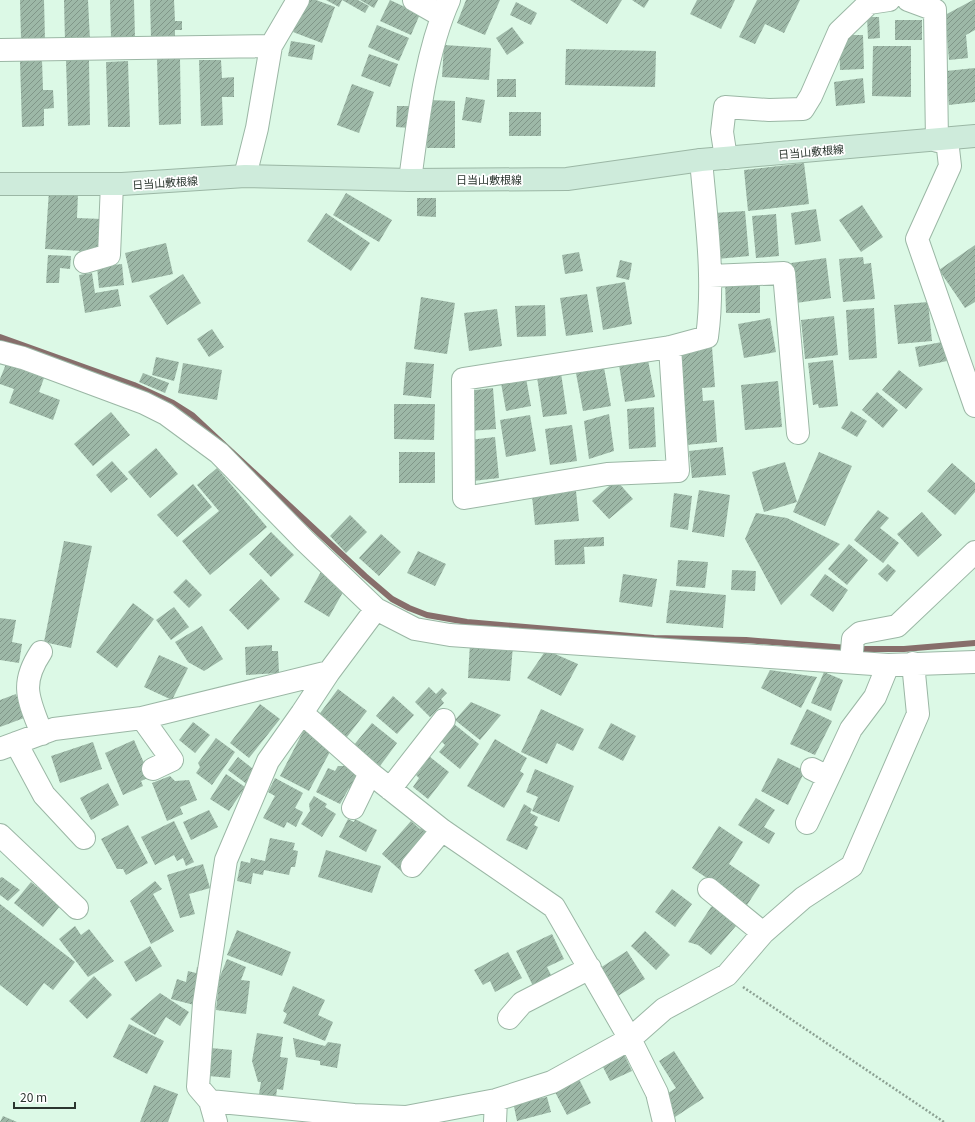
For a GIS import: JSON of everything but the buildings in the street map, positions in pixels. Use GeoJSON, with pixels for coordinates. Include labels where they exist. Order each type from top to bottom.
{"type":"FeatureCollection","features":[{"type":"Feature","properties":{"kind":"main road","name":"日当山敷根線"},"geometry":{"type":"LineString","coordinates":[[0,184],[112,184],[245,176],[410,180],[567,179],[701,160],[942,141],[975,136]]}},
{"type":"Feature","properties":{"kind":"street"},"geometry":{"type":"LineString","coordinates":[[245,176],[257,128],[271,46],[298,0]]}},
{"type":"Feature","properties":{"kind":"street"},"geometry":{"type":"LineString","coordinates":[[410,180],[416,130],[429,65],[445,8],[414,0]]}},
{"type":"Feature","properties":{"kind":"street"},"geometry":{"type":"LineString","coordinates":[[726,158],[722,132],[724,107],[769,110],[803,109],[814,89],[839,32],[869,3],[889,0]]}},
{"type":"Feature","properties":{"kind":"street"},"geometry":{"type":"LineString","coordinates":[[908,0],[936,10],[942,141],[950,166],[917,239],[975,406]]}},
{"type":"Feature","properties":{"kind":"street"},"geometry":{"type":"LineString","coordinates":[[0,50],[271,46]]}},
{"type":"Feature","properties":{"kind":"street"},"geometry":{"type":"LineString","coordinates":[[670,347],[678,471],[607,474],[464,498],[463,379],[670,347],[707,337],[711,312],[710,276],[701,160]]}},
{"type":"Feature","properties":{"kind":"street"},"geometry":{"type":"LineString","coordinates":[[85,262],[109,255],[112,184]]}},
{"type":"Feature","properties":{"kind":"street"},"geometry":{"type":"LineString","coordinates":[[710,276],[784,273],[798,433]]}},
{"type":"Feature","properties":{"kind":"street"},"geometry":{"type":"LineString","coordinates":[[0,352],[23,358],[144,403],[166,414],[187,428],[219,453],[305,542],[376,609],[415,629],[450,635],[852,652],[888,665],[975,662]]}},
{"type":"Feature","properties":{"kind":"street"},"geometry":{"type":"LineString","coordinates":[[852,652],[860,633],[897,626],[975,552]]}},
{"type":"Feature","properties":{"kind":"street"},"geometry":{"type":"LineString","coordinates":[[216,1122],[210,1101],[198,1087],[204,1003],[226,860],[268,761],[302,714],[329,672],[376,609]]}},
{"type":"Feature","properties":{"kind":"street"},"geometry":{"type":"LineString","coordinates":[[41,652],[29,674],[28,694],[42,734]]}},
{"type":"Feature","properties":{"kind":"street"},"geometry":{"type":"LineString","coordinates":[[210,1101],[406,1120],[496,1100],[552,1082],[630,1039],[664,1009],[726,975],[763,933],[802,898],[852,866],[886,791],[918,714],[913,663]]}},
{"type":"Feature","properties":{"kind":"street"},"geometry":{"type":"LineString","coordinates":[[806,823],[820,773],[875,697],[888,665]]}},
{"type":"Feature","properties":{"kind":"street"},"geometry":{"type":"LineString","coordinates":[[84,838],[44,796],[8,746],[65,726],[142,718],[329,672]]}},
{"type":"Feature","properties":{"kind":"street"},"geometry":{"type":"LineString","coordinates":[[302,714],[370,773],[442,830],[554,907],[630,1039],[657,1093],[664,1122]]}},
{"type":"Feature","properties":{"kind":"street"},"geometry":{"type":"LineString","coordinates":[[142,718],[172,760],[153,769]]}},
{"type":"Feature","properties":{"kind":"street"},"geometry":{"type":"LineString","coordinates":[[390,789],[444,720]]}},
{"type":"Feature","properties":{"kind":"street"},"geometry":{"type":"LineString","coordinates":[[353,808],[370,773]]}},
{"type":"Feature","properties":{"kind":"street"},"geometry":{"type":"LineString","coordinates":[[412,866],[442,830]]}},
{"type":"Feature","properties":{"kind":"street"},"geometry":{"type":"LineString","coordinates":[[0,835],[77,908]]}},
{"type":"Feature","properties":{"kind":"street"},"geometry":{"type":"LineString","coordinates":[[709,889],[763,933]]}},
{"type":"Feature","properties":{"kind":"street"},"geometry":{"type":"LineString","coordinates":[[509,1018],[522,1003],[590,968]]}},
{"type":"Feature","properties":{"kind":"street"},"geometry":{"type":"LineString","coordinates":[[495,1122],[496,1100]]}},
{"type":"Feature","properties":{"kind":"path"},"geometry":{"type":"LineString","coordinates":[[726,975],[944,1122]]}},
{"type":"Feature","properties":{"kind":"waterway"},"geometry":{"type":"LineString","coordinates":[[0,337],[134,385],[173,403],[192,415],[365,576],[392,599],[427,615],[467,622],[654,638],[746,640],[860,649],[904,649],[975,643]]}}]}
